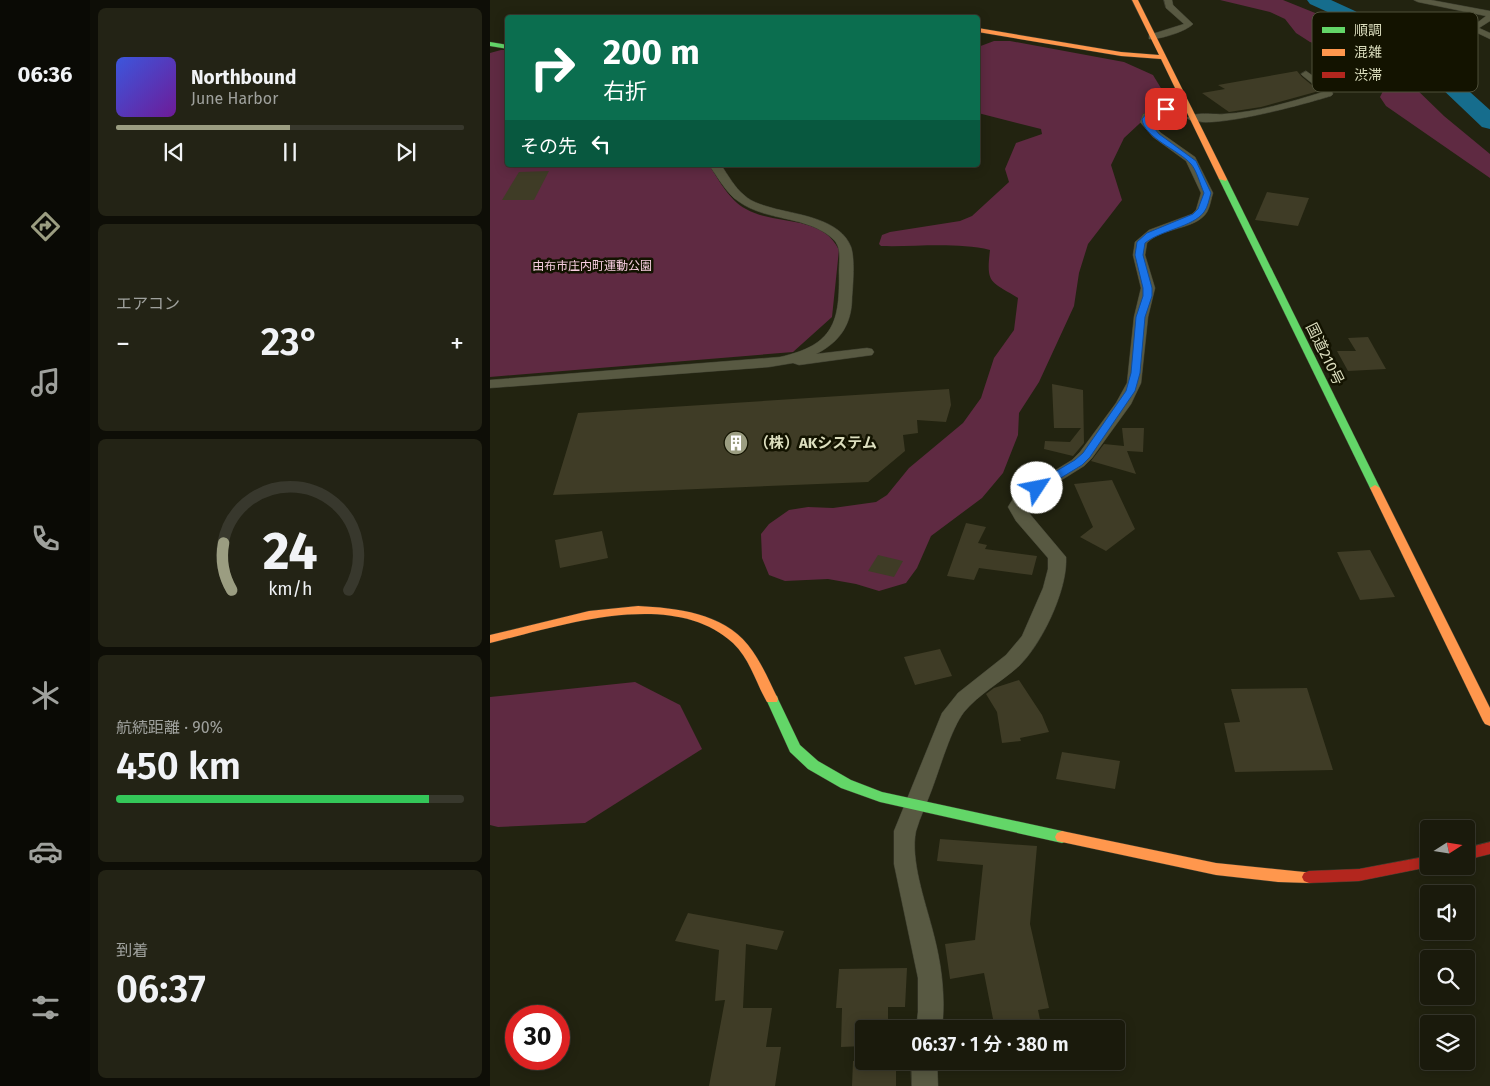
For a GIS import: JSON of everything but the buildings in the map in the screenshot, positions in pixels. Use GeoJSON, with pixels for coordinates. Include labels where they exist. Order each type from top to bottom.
{"type":"FeatureCollection","features":[{"type":"Feature","properties":{"kind":"main road","name":"国道210号"},"geometry":{"type":"LineString","coordinates":[[1135,0],[1490,721]]}},
{"type":"Feature","properties":{"kind":"main road"},"geometry":{"type":"LineString","coordinates":[[980,30],[1121,54],[1162,57]]}},
{"type":"Feature","properties":{"kind":"main road"},"geometry":{"type":"LineString","coordinates":[[490,640],[569,618],[623,610],[664,612],[689,617],[712,625],[730,635],[742,647],[762,680],[795,748],[818,768],[844,783],[880,797],[1171,860],[1271,876],[1336,877],[1420,864]]}},
{"type":"Feature","properties":{"kind":"main road"},"geometry":{"type":"LineString","coordinates":[[1475,852],[1490,848]]}},
{"type":"Feature","properties":{"kind":"street"},"geometry":{"type":"LineString","coordinates":[[1152,37],[1185,27],[1189,24],[1169,6],[1168,0]]}},
{"type":"Feature","properties":{"kind":"street"},"geometry":{"type":"LineString","coordinates":[[1418,0],[1472,12]]}},
{"type":"Feature","properties":{"kind":"street"},"geometry":{"type":"LineString","coordinates":[[1478,25],[1490,16]]}},
{"type":"Feature","properties":{"kind":"street"},"geometry":{"type":"LineString","coordinates":[[1478,31],[1490,36]]}},
{"type":"Feature","properties":{"kind":"street"},"geometry":{"type":"LineString","coordinates":[[1306,74],[1312,79]]}},
{"type":"Feature","properties":{"kind":"street"},"geometry":{"type":"LineString","coordinates":[[930,1020],[932,995],[903,845],[905,831],[950,718],[956,708],[967,695],[1005,667],[1023,650],[1049,597],[1058,564],[1057,558],[1016,507],[1022,498],[1086,455],[1130,391],[1136,373],[1140,317],[1148,288],[1139,255],[1141,242],[1150,234],[1196,216],[1202,210],[1207,193],[1194,163],[1157,136],[1145,122],[1147,116],[1158,111],[1226,117],[1268,111],[1328,94],[1328,92]]}},
{"type":"Feature","properties":{"kind":"street"},"geometry":{"type":"LineString","coordinates":[[717,167],[740,198],[746,202],[766,210],[828,228],[838,235],[845,244],[844,314],[838,329],[821,345],[806,354],[792,360],[769,364]]}},
{"type":"Feature","properties":{"kind":"street"},"geometry":{"type":"LineString","coordinates":[[490,384],[769,364],[867,352]]}},
{"type":"Feature","properties":{"kind":"street"},"geometry":{"type":"LineString","coordinates":[[925,1070],[926,1086]]}},
{"type":"Feature","properties":{"kind":"green space"},"geometry":{"type":"Polygon","coordinates":[[[1220,0],[1283,0],[1313,12],[1312,43],[1296,33],[1285,19],[1270,12],[1220,0]]]}},
{"type":"Feature","properties":{"kind":"green space"},"geometry":{"type":"Polygon","coordinates":[[[994,41],[1010,41],[1124,62],[1153,75],[1167,98],[1124,138],[1111,165],[1122,200],[1088,244],[1079,273],[1074,306],[1039,382],[1019,413],[1018,435],[1003,473],[982,498],[931,536],[917,568],[906,583],[879,591],[856,584],[828,579],[785,581],[769,575],[762,558],[761,534],[769,524],[789,510],[808,507],[833,508],[876,502],[887,495],[909,468],[963,423],[981,398],[994,358],[1014,330],[1018,298],[992,280],[989,269],[990,250],[964,246],[881,246],[879,244],[882,235],[890,232],[960,221],[972,216],[1009,182],[1005,169],[1016,143],[1042,134],[1041,129],[980,114],[980,46],[994,41]]]}},
{"type":"Feature","properties":{"kind":"green space","name":"由布市庄内町運動公園"},"geometry":{"type":"Polygon","coordinates":[[[505,50],[505,167],[710,167],[729,195],[746,209],[770,218],[810,226],[821,231],[831,239],[839,250],[832,317],[793,352],[490,377],[490,53],[505,50]]]}},
{"type":"Feature","properties":{"kind":"green space"},"geometry":{"type":"Polygon","coordinates":[[[1382,92],[1419,92],[1444,116],[1490,154],[1490,178],[1386,106],[1380,97],[1382,92]]]}},
{"type":"Feature","properties":{"kind":"green space"},"geometry":{"type":"Polygon","coordinates":[[[635,682],[680,705],[702,749],[585,823],[498,827],[490,825],[490,697],[635,682]]]}},
{"type":"Feature","properties":{"kind":"waterway"},"geometry":{"type":"LineString","coordinates":[[1316,0],[1342,12]]}},
{"type":"Feature","properties":{"kind":"waterway"},"geometry":{"type":"LineString","coordinates":[[1458,92],[1490,122]]}},
{"type":"Feature","properties":{"kind":"traffic: fast"},"geometry":{"type":"LineString","coordinates":[[490,44],[505,46]]}},
{"type":"Feature","properties":{"kind":"traffic: fast"},"geometry":{"type":"LineString","coordinates":[[1223,179],[1375,488]]}},
{"type":"Feature","properties":{"kind":"traffic: fast"},"geometry":{"type":"LineString","coordinates":[[772,699],[795,748],[813,765],[846,784],[880,797],[1062,837]]}},
{"type":"Feature","properties":{"kind":"traffic: slow"},"geometry":{"type":"LineString","coordinates":[[1135,0],[1223,179]]}},
{"type":"Feature","properties":{"kind":"traffic: slow"},"geometry":{"type":"LineString","coordinates":[[980,30],[1121,54],[1162,57]]}},
{"type":"Feature","properties":{"kind":"traffic: slow"},"geometry":{"type":"LineString","coordinates":[[1375,488],[1490,721]]}},
{"type":"Feature","properties":{"kind":"traffic: slow"},"geometry":{"type":"LineString","coordinates":[[490,639],[564,620],[614,611],[664,611],[689,616],[714,625],[737,640],[752,660],[772,699]]}},
{"type":"Feature","properties":{"kind":"traffic: slow"},"geometry":{"type":"LineString","coordinates":[[1062,837],[1185,864],[1247,874],[1309,877]]}},
{"type":"Feature","properties":{"kind":"traffic: jam"},"geometry":{"type":"LineString","coordinates":[[1475,852],[1490,848]]}},
{"type":"Feature","properties":{"kind":"traffic: jam"},"geometry":{"type":"LineString","coordinates":[[1309,877],[1359,875],[1420,864]]}},
{"type":"Feature","properties":{"kind":"place","name":"（株）AKシステム"},"geometry":{"type":"Point","coordinates":[736,443]}},
{"type":"Feature","properties":{"kind":"route"},"geometry":{"type":"LineString","coordinates":[[1037,488],[1086,455],[1123,404],[1134,382],[1140,317],[1148,288],[1139,255],[1141,242],[1150,234],[1196,216],[1202,210],[1207,193],[1194,163],[1187,156],[1157,136],[1145,122],[1145,119],[1150,114],[1166,109]]}}]}
